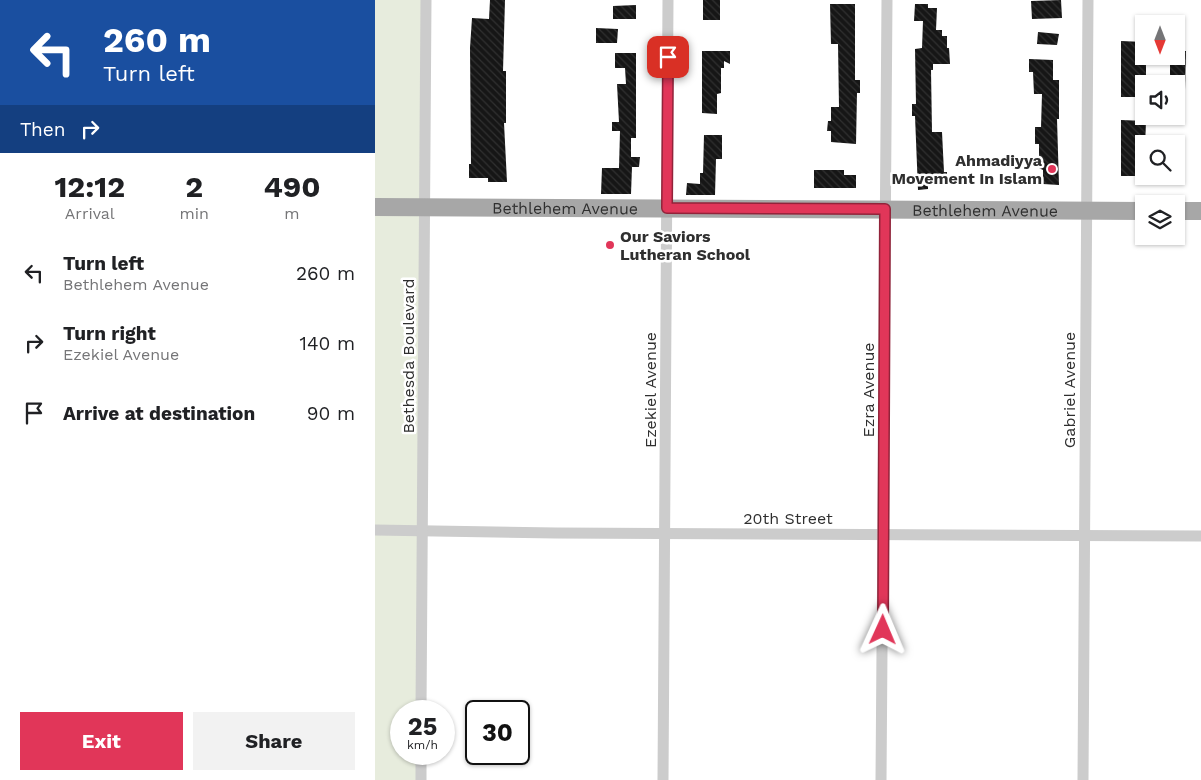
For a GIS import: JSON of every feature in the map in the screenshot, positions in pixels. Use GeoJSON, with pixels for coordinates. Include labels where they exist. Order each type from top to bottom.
{"type":"FeatureCollection","features":[{"type":"Feature","properties":{"kind":"main road","name":"Bethlehem Avenue"},"geometry":{"type":"LineString","coordinates":[[375,207],[1135,210]]}},
{"type":"Feature","properties":{"kind":"main road"},"geometry":{"type":"LineString","coordinates":[[1185,211],[1201,211]]}},
{"type":"Feature","properties":{"kind":"street","name":"Bethesda Boulevard"},"geometry":{"type":"LineString","coordinates":[[421,700],[426,0]]}},
{"type":"Feature","properties":{"kind":"street","name":"Ezekiel Avenue"},"geometry":{"type":"LineString","coordinates":[[663,780],[668,0]]}},
{"type":"Feature","properties":{"kind":"street","name":"Ezra Avenue"},"geometry":{"type":"LineString","coordinates":[[881,780],[887,0]]}},
{"type":"Feature","properties":{"kind":"street","name":"Gabriel Avenue"},"geometry":{"type":"LineString","coordinates":[[1083,780],[1088,0]]}},
{"type":"Feature","properties":{"kind":"street","name":"20th Street"},"geometry":{"type":"LineString","coordinates":[[375,530],[1201,536]]}},
{"type":"Feature","properties":{"kind":"street"},"geometry":{"type":"LineString","coordinates":[[421,765],[421,780]]}},
{"type":"Feature","properties":{"kind":"shaded area"},"geometry":{"type":"Polygon","coordinates":[[[375,0],[426,0],[421,700],[390,700],[390,765],[420,765],[420,780],[375,780],[375,0]]]}},
{"type":"Feature","properties":{"kind":"building"},"geometry":{"type":"Polygon","coordinates":[[[490,0],[505,0],[503,71],[506,71],[506,123],[504,123],[507,182],[488,182],[488,178],[469,178],[469,164],[471,164],[470,48],[472,18],[489,19],[490,0]]]}},
{"type":"Feature","properties":{"kind":"building"},"geometry":{"type":"Polygon","coordinates":[[[703,0],[720,0],[720,20],[703,20],[703,0]]]}},
{"type":"Feature","properties":{"kind":"building"},"geometry":{"type":"Polygon","coordinates":[[[1061,0],[1062,18],[1032,19],[1031,1],[1061,0]]]}},
{"type":"Feature","properties":{"kind":"building"},"geometry":{"type":"Polygon","coordinates":[[[830,4],[855,4],[855,80],[860,80],[860,93],[857,93],[856,144],[831,142],[831,131],[827,131],[828,121],[831,121],[831,107],[839,107],[838,44],[831,44],[830,4]]]}},
{"type":"Feature","properties":{"kind":"building"},"geometry":{"type":"Polygon","coordinates":[[[915,4],[928,4],[928,8],[937,8],[936,30],[942,30],[942,36],[947,36],[950,64],[933,64],[933,70],[931,70],[932,132],[942,132],[944,172],[947,172],[947,184],[928,184],[928,189],[918,190],[915,116],[912,116],[912,104],[916,104],[915,49],[922,48],[923,21],[914,21],[915,4]]]}},
{"type":"Feature","properties":{"kind":"building"},"geometry":{"type":"Polygon","coordinates":[[[636,5],[636,19],[613,19],[613,6],[636,5]]]}},
{"type":"Feature","properties":{"kind":"building"},"geometry":{"type":"Polygon","coordinates":[[[596,28],[618,29],[617,43],[596,43],[596,28]]]}},
{"type":"Feature","properties":{"kind":"building"},"geometry":{"type":"Polygon","coordinates":[[[1038,32],[1059,34],[1057,45],[1037,44],[1038,32]]]}},
{"type":"Feature","properties":{"kind":"building"},"geometry":{"type":"Polygon","coordinates":[[[1121,41],[1135,42],[1135,65],[1146,65],[1146,75],[1135,75],[1135,97],[1121,97],[1121,41]]]}},
{"type":"Feature","properties":{"kind":"building"},"geometry":{"type":"Polygon","coordinates":[[[702,51],[730,51],[730,64],[724,61],[724,68],[721,68],[721,93],[717,94],[717,114],[702,113],[702,51]]]}},
{"type":"Feature","properties":{"kind":"building"},"geometry":{"type":"Polygon","coordinates":[[[1186,51],[1185,90],[1185,75],[1170,75],[1170,65],[1185,65],[1186,51]]]}},
{"type":"Feature","properties":{"kind":"building"},"geometry":{"type":"Polygon","coordinates":[[[615,53],[636,53],[636,138],[631,138],[631,157],[640,157],[639,167],[632,167],[631,194],[601,194],[602,168],[619,168],[620,131],[612,131],[612,122],[619,122],[617,84],[626,84],[625,68],[615,68],[615,53]]]}},
{"type":"Feature","properties":{"kind":"building"},"geometry":{"type":"Polygon","coordinates":[[[1029,59],[1053,60],[1053,80],[1059,80],[1059,119],[1057,119],[1059,185],[1043,184],[1043,170],[1039,168],[1039,144],[1035,144],[1035,127],[1041,127],[1042,94],[1034,94],[1033,72],[1029,72],[1029,59]]]}},
{"type":"Feature","properties":{"kind":"building"},"geometry":{"type":"Polygon","coordinates":[[[1121,120],[1135,121],[1135,125],[1146,125],[1145,135],[1135,135],[1135,176],[1121,176],[1121,120]]]}},
{"type":"Feature","properties":{"kind":"building"},"geometry":{"type":"Polygon","coordinates":[[[704,135],[722,135],[722,159],[716,159],[715,195],[686,195],[687,183],[700,184],[700,173],[703,173],[704,135]]]}},
{"type":"Feature","properties":{"kind":"building"},"geometry":{"type":"Polygon","coordinates":[[[814,170],[844,170],[844,175],[856,175],[856,188],[814,188],[814,170]]]}},
{"type":"Feature","properties":{"kind":"place","name":"Ahmadiyya Movement In Islam"},"geometry":{"type":"Point","coordinates":[1052,169]}},
{"type":"Feature","properties":{"kind":"place","name":"Our Saviors Lutheran School"},"geometry":{"type":"Point","coordinates":[610,245]}},
{"type":"Feature","properties":{"kind":"route"},"geometry":{"type":"LineString","coordinates":[[668,57],[667,208],[885,209],[883,630]]}}]}
